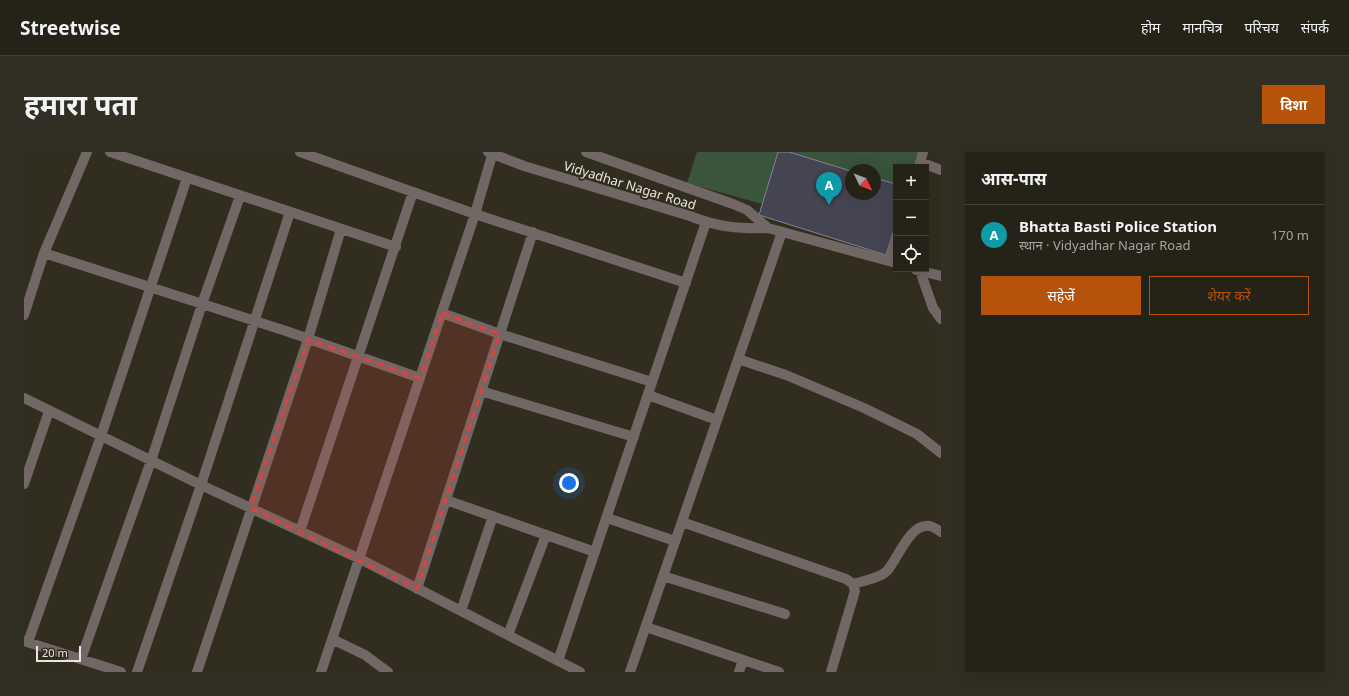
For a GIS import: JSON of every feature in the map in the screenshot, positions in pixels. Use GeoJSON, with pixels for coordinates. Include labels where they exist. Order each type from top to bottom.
{"type":"FeatureCollection","features":[{"type":"Feature","properties":{"kind":"street"},"geometry":{"type":"LineString","coordinates":[[24,316],[44,253],[87,152]]}},
{"type":"Feature","properties":{"kind":"street"},"geometry":{"type":"LineString","coordinates":[[110,152],[396,247]]}},
{"type":"Feature","properties":{"kind":"street"},"geometry":{"type":"LineString","coordinates":[[300,152],[475,214],[686,283]]}},
{"type":"Feature","properties":{"kind":"street","name":"Vidyadhar Nagar Road"},"geometry":{"type":"LineString","coordinates":[[586,152],[733,204],[747,210],[768,228]]}},
{"type":"Feature","properties":{"kind":"street"},"geometry":{"type":"LineString","coordinates":[[919,164],[923,152]]}},
{"type":"Feature","properties":{"kind":"street"},"geometry":{"type":"LineString","coordinates":[[320,672],[360,559],[475,214],[491,153]]}},
{"type":"Feature","properties":{"kind":"street","name":"Vidyadhar Nagar Road"},"geometry":{"type":"LineString","coordinates":[[491,153],[524,166],[706,222],[741,229],[768,228],[893,262]]}},
{"type":"Feature","properties":{"kind":"street"},"geometry":{"type":"LineString","coordinates":[[929,167],[941,170]]}},
{"type":"Feature","properties":{"kind":"street"},"geometry":{"type":"LineString","coordinates":[[121,672],[26,642],[101,436],[149,287],[187,178]]}},
{"type":"Feature","properties":{"kind":"street"},"geometry":{"type":"LineString","coordinates":[[300,531],[396,247],[413,192]]}},
{"type":"Feature","properties":{"kind":"street"},"geometry":{"type":"LineString","coordinates":[[81,659],[240,196]]}},
{"type":"Feature","properties":{"kind":"street"},"geometry":{"type":"LineString","coordinates":[[137,672],[201,485],[290,212]]}},
{"type":"Feature","properties":{"kind":"street"},"geometry":{"type":"LineString","coordinates":[[558,661],[706,222]]}},
{"type":"Feature","properties":{"kind":"street"},"geometry":{"type":"LineString","coordinates":[[197,672],[250,508],[308,339],[342,229]]}},
{"type":"Feature","properties":{"kind":"street"},"geometry":{"type":"LineString","coordinates":[[418,589],[533,232]]}},
{"type":"Feature","properties":{"kind":"street"},"geometry":{"type":"LineString","coordinates":[[630,672],[782,232]]}},
{"type":"Feature","properties":{"kind":"street"},"geometry":{"type":"LineString","coordinates":[[44,253],[254,321],[420,378]]}},
{"type":"Feature","properties":{"kind":"street"},"geometry":{"type":"LineString","coordinates":[[918,272],[933,308],[941,319]]}},
{"type":"Feature","properties":{"kind":"street"},"geometry":{"type":"LineString","coordinates":[[925,272],[941,276]]}},
{"type":"Feature","properties":{"kind":"street"},"geometry":{"type":"LineString","coordinates":[[442,313],[500,334],[652,382]]}},
{"type":"Feature","properties":{"kind":"street"},"geometry":{"type":"LineString","coordinates":[[738,359],[786,375],[864,408],[917,434],[941,453]]}},
{"type":"Feature","properties":{"kind":"street"},"geometry":{"type":"LineString","coordinates":[[481,392],[634,437]]}},
{"type":"Feature","properties":{"kind":"street"},"geometry":{"type":"LineString","coordinates":[[648,396],[717,420]]}},
{"type":"Feature","properties":{"kind":"street"},"geometry":{"type":"LineString","coordinates":[[24,398],[150,461],[360,559],[580,672]]}},
{"type":"Feature","properties":{"kind":"street"},"geometry":{"type":"LineString","coordinates":[[24,484],[48,410]]}},
{"type":"Feature","properties":{"kind":"street"},"geometry":{"type":"LineString","coordinates":[[446,500],[595,552]]}},
{"type":"Feature","properties":{"kind":"street"},"geometry":{"type":"LineString","coordinates":[[461,611],[493,516]]}},
{"type":"Feature","properties":{"kind":"street"},"geometry":{"type":"LineString","coordinates":[[607,518],[675,541]]}},
{"type":"Feature","properties":{"kind":"street"},"geometry":{"type":"LineString","coordinates":[[682,522],[846,579],[853,584],[855,591],[831,672]]}},
{"type":"Feature","properties":{"kind":"street"},"geometry":{"type":"LineString","coordinates":[[853,584],[880,576],[887,571],[911,533],[918,528],[929,526],[941,532]]}},
{"type":"Feature","properties":{"kind":"street"},"geometry":{"type":"LineString","coordinates":[[508,635],[546,535]]}},
{"type":"Feature","properties":{"kind":"street"},"geometry":{"type":"LineString","coordinates":[[663,576],[785,614]]}},
{"type":"Feature","properties":{"kind":"street"},"geometry":{"type":"LineString","coordinates":[[646,627],[779,672]]}},
{"type":"Feature","properties":{"kind":"street"},"geometry":{"type":"LineString","coordinates":[[332,639],[365,655],[388,672]]}},
{"type":"Feature","properties":{"kind":"street"},"geometry":{"type":"LineString","coordinates":[[739,672],[744,660]]}},
{"type":"Feature","properties":{"kind":"highlighted area"},"geometry":{"type":"Polygon","coordinates":[[[442,313],[500,334],[417,589],[250,508],[308,339],[420,378],[442,313]]]}},
{"type":"Feature","properties":{"kind":"green space"},"geometry":{"type":"Polygon","coordinates":[[[697,152],[778,152],[762,204],[687,183],[697,152]]]}},
{"type":"Feature","properties":{"kind":"green space"},"geometry":{"type":"Polygon","coordinates":[[[789,152],[919,152],[915,164],[893,164],[893,183],[881,180],[881,164],[845,164],[845,169],[789,152]]]}},
{"type":"Feature","properties":{"kind":"building"},"geometry":{"type":"Polygon","coordinates":[[[778,152],[789,152],[845,169],[845,200],[881,200],[881,180],[893,183],[893,233],[886,255],[759,215],[778,152]]]}},
{"type":"Feature","properties":{"kind":"place","name":"Bhatta Basti Police Station"},"geometry":{"type":"Point","coordinates":[829,205]}}]}
